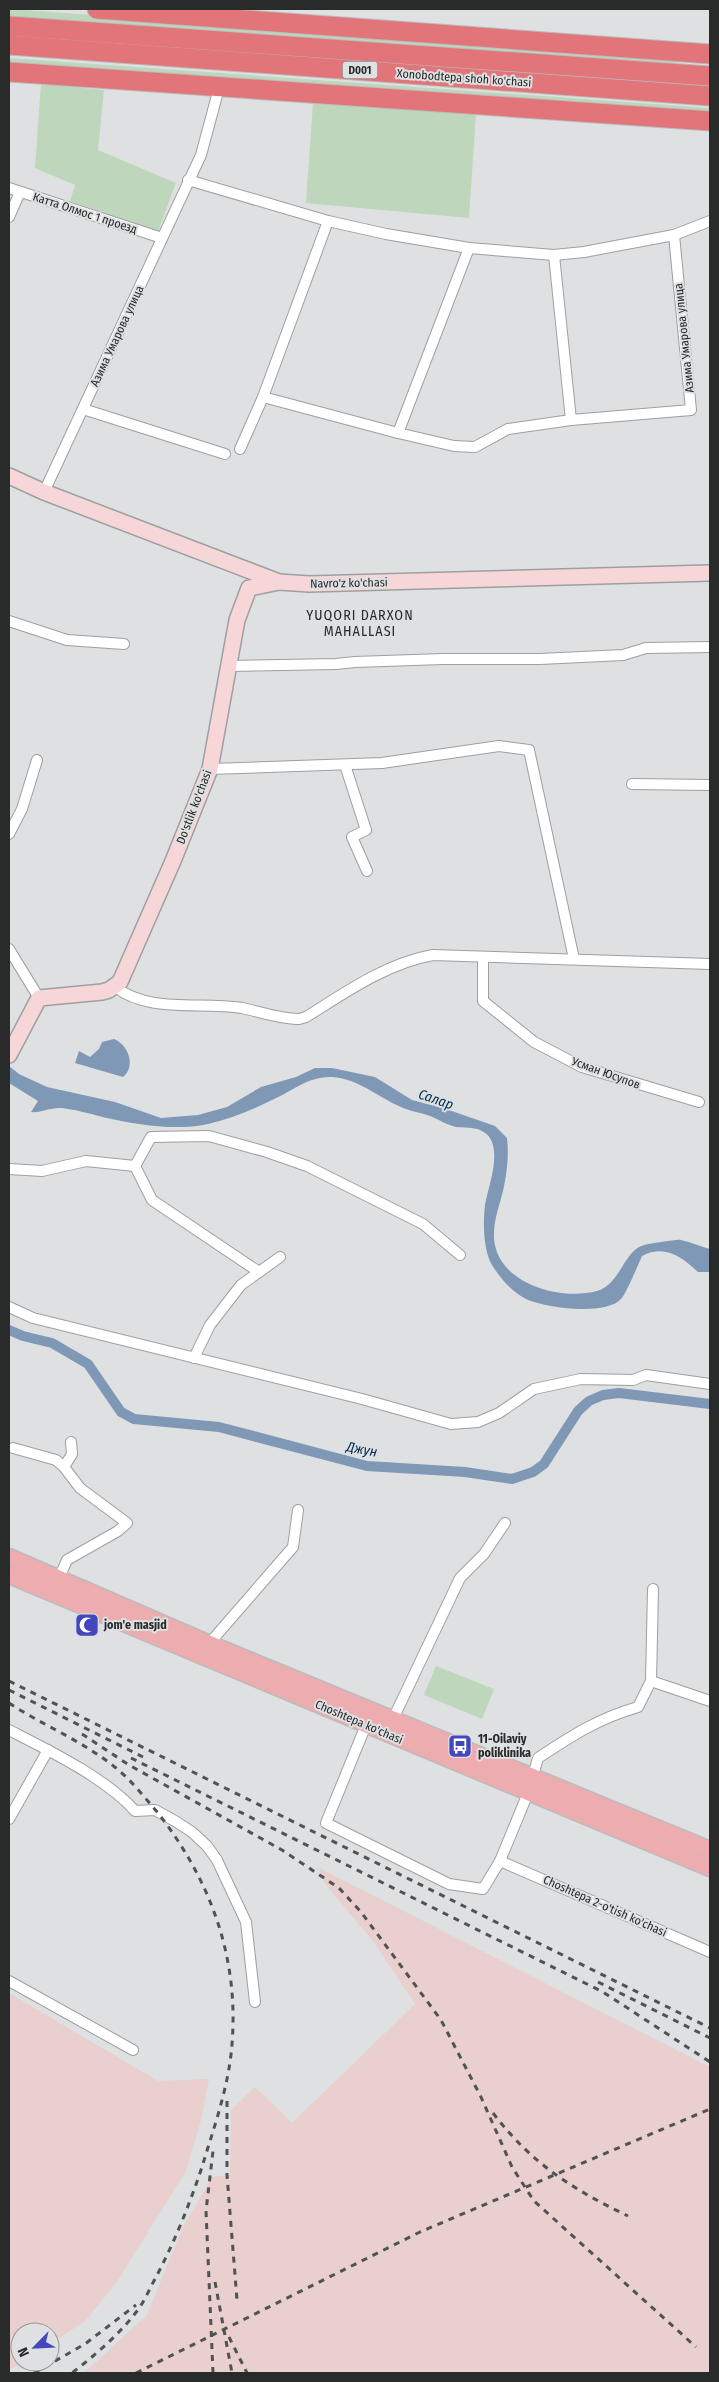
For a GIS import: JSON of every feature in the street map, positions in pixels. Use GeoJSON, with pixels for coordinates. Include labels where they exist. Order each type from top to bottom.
{"type":"FeatureCollection","features":[{"type":"Feature","properties":{"kind":"highway"},"geometry":{"type":"LineString","coordinates":[[97,9],[710,54]]}},
{"type":"Feature","properties":{"kind":"highway","name":"Xonobodtepa shoh ko'chasi"},"geometry":{"type":"LineString","coordinates":[[9,26],[705,76]]}},
{"type":"Feature","properties":{"kind":"highway","name":"Xonobodtepa shoh ko'chasi"},"geometry":{"type":"LineString","coordinates":[[9,45],[710,96]]}},
{"type":"Feature","properties":{"kind":"highway"},"geometry":{"type":"LineString","coordinates":[[671,51],[705,76]]}},
{"type":"Feature","properties":{"kind":"highway"},"geometry":{"type":"LineString","coordinates":[[9,72],[710,121]]}},
{"type":"Feature","properties":{"kind":"main road","name":"Choshtepa ko'chasi"},"geometry":{"type":"LineString","coordinates":[[9,1557],[212,1645],[710,1850]]}},
{"type":"Feature","properties":{"kind":"main road","name":"Choshtepa ko'chasi"},"geometry":{"type":"LineString","coordinates":[[9,1575],[366,1726],[710,1868]]}},
{"type":"Feature","properties":{"kind":"street","name":"Азима Умарова улица"},"geometry":{"type":"LineString","coordinates":[[44,492],[201,155],[219,88]]}},
{"type":"Feature","properties":{"kind":"street"},"geometry":{"type":"LineString","coordinates":[[188,180],[328,221],[418,240],[470,248],[554,255],[584,252],[674,235],[710,221]]}},
{"type":"Feature","properties":{"kind":"street","name":"Катта Олмос 1 проезд"},"geometry":{"type":"LineString","coordinates":[[9,188],[162,238]]}},
{"type":"Feature","properties":{"kind":"street"},"geometry":{"type":"LineString","coordinates":[[9,217],[20,192]]}},
{"type":"Feature","properties":{"kind":"street"},"geometry":{"type":"LineString","coordinates":[[240,449],[263,397],[328,221]]}},
{"type":"Feature","properties":{"kind":"street","name":"Азима Умарова улица"},"geometry":{"type":"LineString","coordinates":[[263,397],[398,433],[454,446],[475,447],[508,429],[572,420],[691,410],[674,235]]}},
{"type":"Feature","properties":{"kind":"street"},"geometry":{"type":"LineString","coordinates":[[398,433],[470,248]]}},
{"type":"Feature","properties":{"kind":"street"},"geometry":{"type":"LineString","coordinates":[[554,255],[572,420]]}},
{"type":"Feature","properties":{"kind":"street"},"geometry":{"type":"LineString","coordinates":[[83,408],[226,454]]}},
{"type":"Feature","properties":{"kind":"street","name":"Navro'z ko'chasi"},"geometry":{"type":"LineString","coordinates":[[9,476],[44,492],[252,570],[279,582],[308,584],[710,573]]}},
{"type":"Feature","properties":{"kind":"street","name":"Do'stlik ko'chasi"},"geometry":{"type":"LineString","coordinates":[[115,987],[123,976],[210,769],[238,620],[249,588],[252,570]]}},
{"type":"Feature","properties":{"kind":"street"},"geometry":{"type":"LineString","coordinates":[[249,588],[279,582]]}},
{"type":"Feature","properties":{"kind":"street"},"geometry":{"type":"LineString","coordinates":[[9,621],[67,640],[124,644]]}},
{"type":"Feature","properties":{"kind":"street"},"geometry":{"type":"LineString","coordinates":[[229,666],[444,659],[550,659],[623,655],[646,648],[710,647]]}},
{"type":"Feature","properties":{"kind":"street"},"geometry":{"type":"LineString","coordinates":[[210,769],[345,766],[382,763],[499,746],[530,750],[574,960]]}},
{"type":"Feature","properties":{"kind":"street"},"geometry":{"type":"LineString","coordinates":[[9,834],[22,809],[37,760]]}},
{"type":"Feature","properties":{"kind":"street"},"geometry":{"type":"LineString","coordinates":[[345,766],[366,830],[352,837],[367,871]]}},
{"type":"Feature","properties":{"kind":"street"},"geometry":{"type":"LineString","coordinates":[[632,784],[710,785]]}},
{"type":"Feature","properties":{"kind":"street"},"geometry":{"type":"LineString","coordinates":[[9,949],[39,998]]}},
{"type":"Feature","properties":{"kind":"street"},"geometry":{"type":"LineString","coordinates":[[39,998],[102,992],[115,987],[127,996],[166,1004],[240,1008],[299,1019],[306,1017],[374,976],[420,957],[433,955],[710,964]]}},
{"type":"Feature","properties":{"kind":"street","name":"Усман Юсупов"},"geometry":{"type":"LineString","coordinates":[[483,957],[483,1002],[534,1042],[582,1067],[700,1102]]}},
{"type":"Feature","properties":{"kind":"street"},"geometry":{"type":"LineString","coordinates":[[11,1051],[39,998]]}},
{"type":"Feature","properties":{"kind":"street"},"geometry":{"type":"LineString","coordinates":[[135,1166],[152,1137],[209,1136],[267,1152],[307,1166],[423,1224],[460,1255]]}},
{"type":"Feature","properties":{"kind":"street"},"geometry":{"type":"LineString","coordinates":[[9,1170],[42,1171],[86,1161],[135,1166]]}},
{"type":"Feature","properties":{"kind":"street"},"geometry":{"type":"LineString","coordinates":[[135,1166],[152,1200],[259,1272]]}},
{"type":"Feature","properties":{"kind":"street"},"geometry":{"type":"LineString","coordinates":[[194,1358],[215,1318],[241,1285],[280,1257]]}},
{"type":"Feature","properties":{"kind":"street"},"geometry":{"type":"LineString","coordinates":[[9,1308],[33,1318],[362,1398],[452,1424],[478,1422],[499,1413],[534,1389],[581,1379],[633,1380],[646,1375],[710,1384]]}},
{"type":"Feature","properties":{"kind":"street"},"geometry":{"type":"LineString","coordinates":[[64,1467],[72,1454],[71,1442]]}},
{"type":"Feature","properties":{"kind":"street"},"geometry":{"type":"LineString","coordinates":[[13,1448],[56,1460],[64,1467],[80,1488],[127,1523],[118,1531],[67,1560],[59,1578]]}},
{"type":"Feature","properties":{"kind":"street"},"geometry":{"type":"LineString","coordinates":[[212,1645],[214,1638],[292,1547],[298,1510]]}},
{"type":"Feature","properties":{"kind":"street"},"geometry":{"type":"LineString","coordinates":[[393,1719],[460,1578],[484,1554],[505,1523]]}},
{"type":"Feature","properties":{"kind":"street"},"geometry":{"type":"LineString","coordinates":[[366,1726],[326,1823],[449,1884],[483,1889],[500,1861],[528,1793],[538,1758],[584,1728],[609,1716],[638,1707],[651,1682],[653,1589]]}},
{"type":"Feature","properties":{"kind":"street"},"geometry":{"type":"LineString","coordinates":[[651,1682],[710,1701]]}},
{"type":"Feature","properties":{"kind":"street"},"geometry":{"type":"LineString","coordinates":[[9,1730],[48,1750],[122,1796],[135,1811],[155,1810],[192,1832],[208,1846],[246,1922],[254,2002]]}},
{"type":"Feature","properties":{"kind":"street"},"geometry":{"type":"LineString","coordinates":[[9,1819],[48,1750]]}},
{"type":"Feature","properties":{"kind":"street","name":"Choshtepa 2-o'tish ko'chasi"},"geometry":{"type":"LineString","coordinates":[[500,1861],[710,1952]]}},
{"type":"Feature","properties":{"kind":"street"},"geometry":{"type":"LineString","coordinates":[[9,1980],[133,2050]]}},
{"type":"Feature","properties":{"kind":"shaded area"},"geometry":{"type":"Polygon","coordinates":[[[319,1868],[710,2067],[710,2373],[84,2373],[147,2315],[182,2229],[212,2177],[230,2175],[231,2110],[255,2087],[292,2123],[415,2004],[373,1941],[325,1884],[319,1868]]]}},
{"type":"Feature","properties":{"kind":"shaded area"},"geometry":{"type":"Polygon","coordinates":[[[9,1993],[158,2081],[209,2079],[201,2120],[186,2171],[116,2283],[85,2321],[60,2337],[60,2322],[10,2322],[9,2370],[9,1993]]]}},
{"type":"Feature","properties":{"kind":"green space"},"geometry":{"type":"Polygon","coordinates":[[[9,9],[673,57],[677,64],[9,16],[9,9]]]}},
{"type":"Feature","properties":{"kind":"green space"},"geometry":{"type":"Polygon","coordinates":[[[9,58],[710,108],[710,115],[9,65],[9,58]]]}},
{"type":"Feature","properties":{"kind":"green space"},"geometry":{"type":"Polygon","coordinates":[[[41,84],[104,90],[98,150],[176,183],[158,231],[70,201],[75,185],[35,168],[41,84]]]}},
{"type":"Feature","properties":{"kind":"green space"},"geometry":{"type":"Polygon","coordinates":[[[313,103],[476,114],[469,218],[306,203],[313,103]]]}},
{"type":"Feature","properties":{"kind":"green space"},"geometry":{"type":"Polygon","coordinates":[[[436,1666],[494,1689],[482,1719],[424,1695],[436,1666]]]}},
{"type":"Feature","properties":{"kind":"water"},"geometry":{"type":"Polygon","coordinates":[[[114,1039],[124,1046],[129,1056],[129,1068],[123,1077],[75,1063],[79,1051],[90,1057],[99,1049],[102,1042],[114,1039]]]}},
{"type":"Feature","properties":{"kind":"water","name":"Салар"},"geometry":{"type":"Polygon","coordinates":[[[9,1066],[19,1074],[47,1087],[115,1102],[161,1118],[198,1115],[227,1107],[261,1087],[296,1077],[315,1068],[332,1068],[375,1077],[412,1100],[446,1109],[495,1126],[507,1138],[507,1171],[495,1221],[494,1239],[498,1255],[507,1268],[519,1278],[533,1286],[549,1291],[582,1293],[597,1291],[605,1288],[611,1282],[631,1253],[637,1248],[644,1245],[679,1240],[710,1249],[710,1272],[698,1272],[679,1257],[658,1251],[642,1256],[623,1296],[613,1304],[589,1309],[575,1309],[547,1305],[526,1299],[511,1289],[503,1280],[492,1265],[487,1251],[484,1236],[484,1212],[494,1164],[493,1144],[488,1136],[477,1129],[456,1127],[430,1116],[406,1109],[362,1086],[342,1079],[323,1077],[308,1081],[257,1107],[216,1122],[195,1126],[170,1127],[132,1123],[64,1108],[31,1112],[38,1101],[9,1083],[9,1066]]]}},
{"type":"Feature","properties":{"kind":"waterway","name":"Джун"},"geometry":{"type":"LineString","coordinates":[[9,1330],[23,1336],[52,1343],[88,1364],[121,1412],[134,1419],[219,1427],[367,1466],[465,1472],[512,1479],[533,1472],[544,1464],[578,1411],[589,1401],[603,1395],[619,1393],[710,1404]]}},
{"type":"Feature","properties":{"kind":"railway"},"geometry":{"type":"LineString","coordinates":[[9,1681],[710,2028]]}},
{"type":"Feature","properties":{"kind":"railway"},"geometry":{"type":"LineString","coordinates":[[9,1690],[143,1757]]}},
{"type":"Feature","properties":{"kind":"railway"},"geometry":{"type":"LineString","coordinates":[[9,1703],[103,1758],[127,1778],[158,1813],[177,1839],[207,1893],[226,1951],[231,1981],[233,2012],[232,2044],[228,2075],[202,2167],[181,2224],[162,2265],[137,2311],[115,2336],[72,2373]]}},
{"type":"Feature","properties":{"kind":"railway"},"geometry":{"type":"LineString","coordinates":[[82,1734],[129,1765],[282,1850],[339,1888],[361,1912],[441,2020],[481,2097],[512,2167],[534,2201],[696,2347]]}},
{"type":"Feature","properties":{"kind":"railway"},"geometry":{"type":"LineString","coordinates":[[131,1758],[603,1992],[710,2062]]}},
{"type":"Feature","properties":{"kind":"railway"},"geometry":{"type":"LineString","coordinates":[[598,1982],[710,2038]]}},
{"type":"Feature","properties":{"kind":"railway"},"geometry":{"type":"LineString","coordinates":[[227,2101],[227,2175],[237,2300]]}},
{"type":"Feature","properties":{"kind":"railway"},"geometry":{"type":"LineString","coordinates":[[136,2373],[420,2232],[710,2109]]}},
{"type":"Feature","properties":{"kind":"railway"},"geometry":{"type":"LineString","coordinates":[[493,2113],[522,2146],[554,2173],[589,2196],[628,2216]]}},
{"type":"Feature","properties":{"kind":"railway"},"geometry":{"type":"LineString","coordinates":[[213,2151],[206,2211],[213,2373]]}},
{"type":"Feature","properties":{"kind":"railway"},"geometry":{"type":"LineString","coordinates":[[215,2282],[232,2373]]}},
{"type":"Feature","properties":{"kind":"railway"},"geometry":{"type":"LineString","coordinates":[[34,2373],[85,2344],[136,2305]]}},
{"type":"Feature","properties":{"kind":"railway"},"geometry":{"type":"LineString","coordinates":[[229,2337],[247,2373]]}},
{"type":"Feature","properties":{"kind":"place","name":"jom'e masjid"},"geometry":{"type":"Point","coordinates":[87,1625]}},
{"type":"Feature","properties":{"kind":"place","name":"11-Oilaviy poliklinika"},"geometry":{"type":"Point","coordinates":[460,1746]}},
{"type":"Feature","properties":{"kind":"district","name":"YUQORI DARXON MAHALLASI"},"geometry":{"type":"Point","coordinates":[360,624]}}]}
